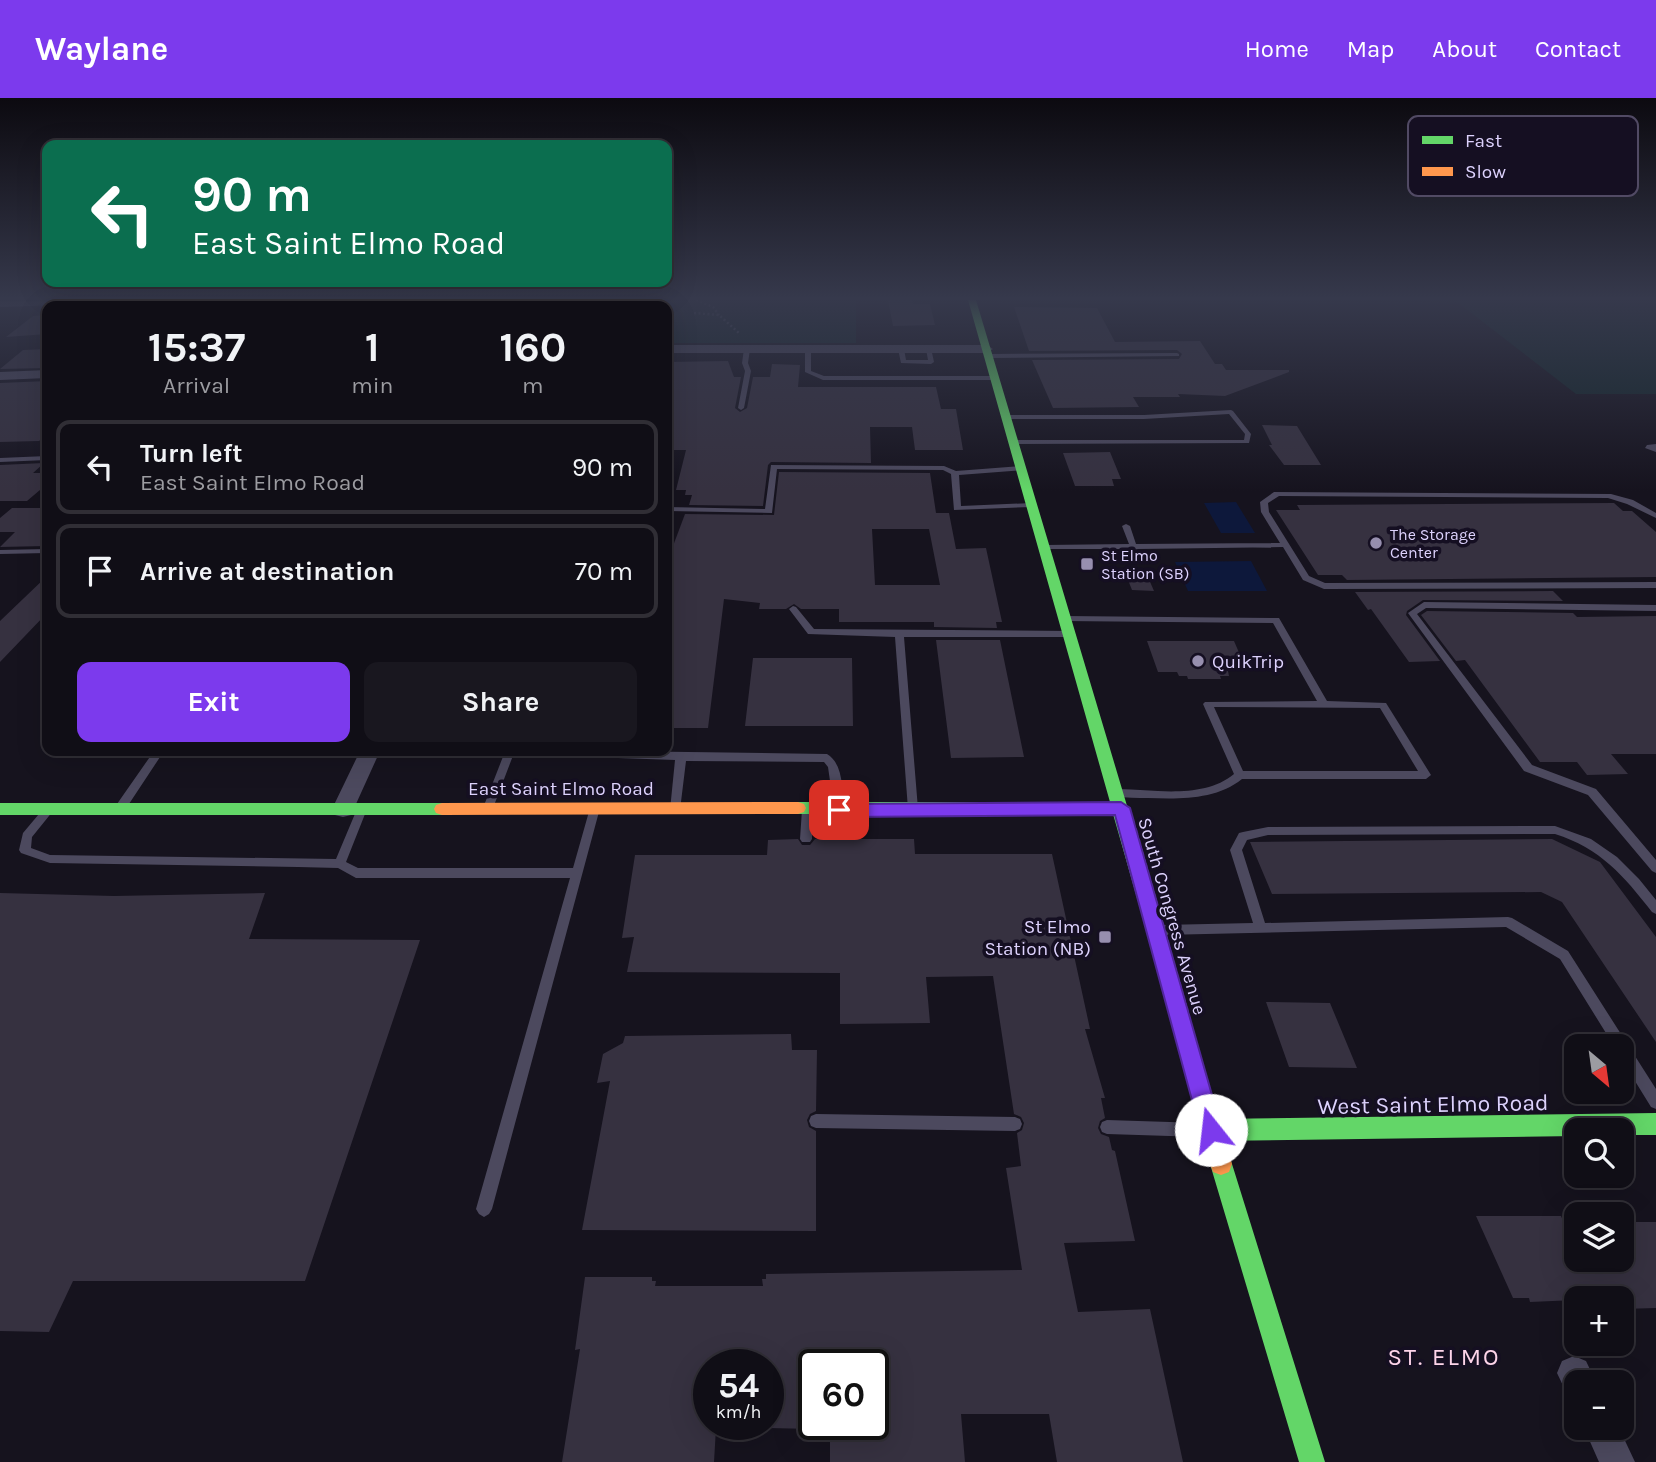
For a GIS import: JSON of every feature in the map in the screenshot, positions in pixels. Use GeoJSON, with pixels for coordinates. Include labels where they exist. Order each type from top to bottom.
{"type":"FeatureCollection","features":[{"type":"Feature","properties":{"kind":"main road","name":"South Congress Avenue"},"geometry":{"type":"LineString","coordinates":[[991,364],[1119,801],[1211,1130],[1312,1462]]}},
{"type":"Feature","properties":{"kind":"main road","name":"East Saint Elmo Road"},"geometry":{"type":"LineString","coordinates":[[0,809],[839,810],[1119,801]]}},
{"type":"Feature","properties":{"kind":"main road","name":"West Saint Elmo Road"},"geometry":{"type":"LineString","coordinates":[[1211,1130],[1656,1124]]}},
{"type":"Feature","properties":{"kind":"street"},"geometry":{"type":"LineString","coordinates":[[0,376],[42,374]]}},
{"type":"Feature","properties":{"kind":"street"},"geometry":{"type":"LineString","coordinates":[[353,809],[369,756]]}},
{"type":"Feature","properties":{"kind":"street"},"geometry":{"type":"LineString","coordinates":[[1607,1440],[1617,1462]]}},
{"type":"Feature","properties":{"kind":"lane"},"geometry":{"type":"LineString","coordinates":[[741,408],[748,371],[745,364]]}},
{"type":"Feature","properties":{"kind":"lane"},"geometry":{"type":"LineString","coordinates":[[808,364],[808,372],[814,376],[995,378]]}},
{"type":"Feature","properties":{"kind":"lane"},"geometry":{"type":"LineString","coordinates":[[903,364],[906,378]]}},
{"type":"Feature","properties":{"kind":"lane"},"geometry":{"type":"LineString","coordinates":[[1006,417],[1144,417],[1231,411],[1248,434],[1247,442],[1014,442]]}},
{"type":"Feature","properties":{"kind":"lane"},"geometry":{"type":"LineString","coordinates":[[0,460],[42,458]]}},
{"type":"Feature","properties":{"kind":"lane"},"geometry":{"type":"LineString","coordinates":[[672,509],[769,510],[774,467],[944,468],[955,473],[1021,468]]}},
{"type":"Feature","properties":{"kind":"lane"},"geometry":{"type":"LineString","coordinates":[[955,473],[957,508],[1032,505]]}},
{"type":"Feature","properties":{"kind":"lane"},"geometry":{"type":"LineString","coordinates":[[1656,516],[1630,502],[1608,496],[1276,494],[1264,502],[1265,512],[1306,578],[1324,586],[1656,584]]}},
{"type":"Feature","properties":{"kind":"lane"},"geometry":{"type":"LineString","coordinates":[[1126,526],[1134,548]]}},
{"type":"Feature","properties":{"kind":"lane"},"geometry":{"type":"LineString","coordinates":[[1044,547],[1286,545]]}},
{"type":"Feature","properties":{"kind":"lane"},"geometry":{"type":"LineString","coordinates":[[0,552],[42,551]]}},
{"type":"Feature","properties":{"kind":"lane"},"geometry":{"type":"LineString","coordinates":[[1656,608],[1423,605],[1412,613],[1528,768],[1592,792],[1656,868]]}},
{"type":"Feature","properties":{"kind":"lane"},"geometry":{"type":"LineString","coordinates":[[793,609],[811,632],[899,634],[1276,620],[1324,705]]}},
{"type":"Feature","properties":{"kind":"lane"},"geometry":{"type":"LineString","coordinates":[[899,634],[913,809]]}},
{"type":"Feature","properties":{"kind":"lane"},"geometry":{"type":"LineString","coordinates":[[1119,801],[1221,789],[1233,783],[1240,775],[1426,775],[1384,705],[1208,704],[1240,775]]}},
{"type":"Feature","properties":{"kind":"lane"},"geometry":{"type":"LineString","coordinates":[[119,809],[156,756]]}},
{"type":"Feature","properties":{"kind":"lane"},"geometry":{"type":"LineString","coordinates":[[488,808],[508,756]]}},
{"type":"Feature","properties":{"kind":"lane"},"geometry":{"type":"LineString","coordinates":[[660,756],[827,758],[833,766],[839,810]]}},
{"type":"Feature","properties":{"kind":"lane"},"geometry":{"type":"LineString","coordinates":[[676,810],[681,757]]}},
{"type":"Feature","properties":{"kind":"lane"},"geometry":{"type":"LineString","coordinates":[[484,1209],[595,808]]}},
{"type":"Feature","properties":{"kind":"lane"},"geometry":{"type":"LineString","coordinates":[[50,809],[27,836],[25,850],[50,859],[340,864],[356,873],[577,873]]}},
{"type":"Feature","properties":{"kind":"lane"},"geometry":{"type":"LineString","coordinates":[[340,864],[353,809]]}},
{"type":"Feature","properties":{"kind":"lane"},"geometry":{"type":"LineString","coordinates":[[806,839],[807,810]]}},
{"type":"Feature","properties":{"kind":"lane"},"geometry":{"type":"LineString","coordinates":[[1260,928],[1236,850],[1243,836],[1268,831],[1556,830],[1578,836],[1625,868],[1656,909]]}},
{"type":"Feature","properties":{"kind":"lane"},"geometry":{"type":"LineString","coordinates":[[1155,930],[1508,922],[1564,955],[1614,1034]]}},
{"type":"Feature","properties":{"kind":"lane"},"geometry":{"type":"LineString","coordinates":[[1634,1066],[1656,1102]]}},
{"type":"Feature","properties":{"kind":"lane"},"geometry":{"type":"LineString","coordinates":[[816,1121],[1015,1124]]}},
{"type":"Feature","properties":{"kind":"lane"},"geometry":{"type":"LineString","coordinates":[[1107,1127],[1211,1130]]}},
{"type":"Feature","properties":{"kind":"green space"},"geometry":{"type":"Polygon","coordinates":[[[1537,364],[1656,364],[1656,394],[1576,394],[1537,364]]]}},
{"type":"Feature","properties":{"kind":"water"},"geometry":{"type":"Polygon","coordinates":[[[1236,502],[1255,533],[1221,533],[1204,503],[1236,502]]]}},
{"type":"Feature","properties":{"kind":"water"},"geometry":{"type":"Polygon","coordinates":[[[1251,561],[1267,591],[1188,591],[1175,562],[1251,561]]]}},
{"type":"Feature","properties":{"kind":"building"},"geometry":{"type":"Polygon","coordinates":[[[6,364],[42,364],[42,368],[0,369],[6,364]]]}},
{"type":"Feature","properties":{"kind":"building"},"geometry":{"type":"Polygon","coordinates":[[[672,364],[729,364],[734,377],[741,377],[735,408],[740,412],[747,408],[753,377],[770,377],[772,364],[800,365],[798,387],[936,387],[941,409],[956,409],[963,450],[915,450],[912,427],[870,427],[871,463],[771,462],[768,465],[763,506],[689,505],[692,495],[685,495],[686,490],[676,490],[686,450],[672,450],[672,364]]]}},
{"type":"Feature","properties":{"kind":"building"},"geometry":{"type":"Polygon","coordinates":[[[1034,364],[1215,364],[1222,364],[1226,370],[1289,370],[1225,396],[1178,394],[1180,397],[1133,397],[1139,407],[1053,408],[1034,364]]]}},
{"type":"Feature","properties":{"kind":"building"},"geometry":{"type":"Polygon","coordinates":[[[42,381],[42,439],[39,441],[0,442],[0,383],[42,381]]]}},
{"type":"Feature","properties":{"kind":"building"},"geometry":{"type":"Polygon","coordinates":[[[1262,425],[1297,426],[1321,465],[1284,465],[1269,445],[1272,445],[1262,425]]]}},
{"type":"Feature","properties":{"kind":"building"},"geometry":{"type":"Polygon","coordinates":[[[1110,452],[1121,479],[1112,479],[1114,486],[1075,486],[1063,453],[1110,452]]]}},
{"type":"Feature","properties":{"kind":"building"},"geometry":{"type":"Polygon","coordinates":[[[42,463],[33,473],[42,473],[42,488],[27,501],[0,501],[0,465],[42,463]]]}},
{"type":"Feature","properties":{"kind":"building"},"geometry":{"type":"Polygon","coordinates":[[[779,472],[930,473],[936,513],[949,513],[956,549],[986,548],[1002,622],[996,622],[997,628],[934,627],[934,622],[839,622],[839,609],[801,609],[794,604],[786,609],[759,609],[760,603],[724,599],[708,728],[672,728],[672,546],[685,514],[774,515],[779,472]],[[872,529],[875,585],[940,585],[929,529],[872,529]]]}},
{"type":"Feature","properties":{"kind":"building"},"geometry":{"type":"Polygon","coordinates":[[[1614,503],[1623,511],[1632,511],[1656,532],[1656,577],[1347,580],[1342,575],[1318,575],[1276,510],[1300,510],[1297,505],[1614,503]]]}},
{"type":"Feature","properties":{"kind":"building"},"geometry":{"type":"Polygon","coordinates":[[[12,508],[41,508],[42,546],[0,547],[15,532],[0,532],[0,518],[12,508]]]}},
{"type":"Feature","properties":{"kind":"building"},"geometry":{"type":"Polygon","coordinates":[[[1124,570],[1145,570],[1154,591],[1132,590],[1124,570]]]}},
{"type":"Feature","properties":{"kind":"building"},"geometry":{"type":"Polygon","coordinates":[[[42,581],[42,618],[0,662],[0,621],[42,581]]]}},
{"type":"Feature","properties":{"kind":"building"},"geometry":{"type":"Polygon","coordinates":[[[1553,591],[1563,601],[1423,600],[1407,611],[1406,615],[1440,661],[1409,662],[1371,609],[1368,610],[1355,592],[1553,591]]]}},
{"type":"Feature","properties":{"kind":"building"},"geometry":{"type":"Polygon","coordinates":[[[1427,611],[1573,613],[1577,617],[1656,616],[1656,754],[1611,754],[1628,774],[1587,775],[1577,762],[1540,762],[1465,660],[1456,661],[1421,615],[1427,611]]]}},
{"type":"Feature","properties":{"kind":"building"},"geometry":{"type":"Polygon","coordinates":[[[936,640],[1000,640],[1024,757],[951,758],[936,640]]]}},
{"type":"Feature","properties":{"kind":"building","name":"QuikTrip"},"geometry":{"type":"Polygon","coordinates":[[[1147,641],[1234,641],[1247,671],[1228,671],[1229,676],[1220,676],[1221,679],[1188,679],[1187,676],[1179,676],[1177,672],[1158,672],[1147,641]]]}},
{"type":"Feature","properties":{"kind":"building"},"geometry":{"type":"Polygon","coordinates":[[[753,658],[852,658],[853,726],[745,726],[753,658]]]}},
{"type":"Feature","properties":{"kind":"building"},"geometry":{"type":"Polygon","coordinates":[[[798,839],[802,845],[810,845],[815,839],[914,839],[915,854],[1052,854],[1090,1029],[1085,1029],[1105,1098],[1101,1098],[1105,1118],[1100,1121],[1098,1128],[1101,1134],[1109,1137],[1112,1150],[1115,1151],[1135,1241],[1064,1243],[1078,1312],[1150,1309],[1183,1462],[1057,1462],[1049,1414],[961,1414],[965,1462],[830,1462],[830,1440],[889,1440],[889,1349],[798,1349],[798,1429],[784,1428],[784,1349],[693,1349],[693,1440],[715,1440],[714,1462],[562,1462],[580,1349],[575,1350],[585,1277],[652,1277],[652,1281],[656,1281],[655,1286],[763,1286],[762,1279],[766,1279],[766,1274],[1022,1270],[1006,1168],[1021,1166],[1017,1133],[1022,1130],[1024,1123],[1021,1117],[1014,1114],[993,976],[926,977],[930,1023],[840,1024],[840,973],[627,972],[634,937],[622,938],[635,855],[767,855],[768,840],[798,839]]]}},
{"type":"Feature","properties":{"kind":"building"},"geometry":{"type":"Polygon","coordinates":[[[1552,839],[1600,862],[1656,937],[1656,1042],[1562,902],[1541,892],[1272,894],[1250,842],[1552,839]]]}},
{"type":"Feature","properties":{"kind":"building"},"geometry":{"type":"Polygon","coordinates":[[[0,893],[114,896],[265,893],[249,939],[420,940],[305,1281],[73,1281],[49,1332],[0,1331],[0,893]]]}},
{"type":"Feature","properties":{"kind":"building"},"geometry":{"type":"Polygon","coordinates":[[[1266,1002],[1330,1003],[1357,1068],[1289,1067],[1266,1002]]]}},
{"type":"Feature","properties":{"kind":"building"},"geometry":{"type":"Polygon","coordinates":[[[791,1034],[792,1050],[817,1050],[816,1111],[810,1114],[807,1120],[809,1127],[816,1131],[816,1231],[582,1230],[610,1081],[597,1083],[603,1054],[623,1043],[625,1036],[791,1034]]]}},
{"type":"Feature","properties":{"kind":"building"},"geometry":{"type":"Polygon","coordinates":[[[1476,1216],[1561,1216],[1564,1223],[1564,1272],[1634,1272],[1634,1222],[1656,1222],[1656,1308],[1634,1309],[1634,1286],[1564,1286],[1564,1301],[1530,1302],[1529,1298],[1513,1298],[1476,1216]]]}},
{"type":"Feature","properties":{"kind":"traffic: fast"},"geometry":{"type":"LineString","coordinates":[[991,364],[1156,933]]}},
{"type":"Feature","properties":{"kind":"traffic: fast"},"geometry":{"type":"LineString","coordinates":[[798,808],[1121,808]]}},
{"type":"Feature","properties":{"kind":"traffic: fast"},"geometry":{"type":"LineString","coordinates":[[0,809],[442,809]]}},
{"type":"Feature","properties":{"kind":"traffic: fast"},"geometry":{"type":"LineString","coordinates":[[1211,1130],[1656,1124]]}},
{"type":"Feature","properties":{"kind":"traffic: fast"},"geometry":{"type":"LineString","coordinates":[[1221,1164],[1312,1462]]}},
{"type":"Feature","properties":{"kind":"traffic: slow"},"geometry":{"type":"LineString","coordinates":[[442,809],[798,808]]}},
{"type":"Feature","properties":{"kind":"traffic: slow"},"geometry":{"type":"LineString","coordinates":[[1156,933],[1221,1164]]}},
{"type":"Feature","properties":{"kind":"place","name":"The Storage Center"},"geometry":{"type":"Point","coordinates":[1376,543]}},
{"type":"Feature","properties":{"kind":"place","name":"St Elmo Station (SB)"},"geometry":{"type":"Point","coordinates":[1087,564]}},
{"type":"Feature","properties":{"kind":"place","name":"QuikTrip"},"geometry":{"type":"Point","coordinates":[1198,661]}},
{"type":"Feature","properties":{"kind":"place","name":"St Elmo Station (NB)"},"geometry":{"type":"Point","coordinates":[1105,937]}},
{"type":"Feature","properties":{"kind":"district","name":"ST. ELMO"},"geometry":{"type":"Point","coordinates":[1444,1357]}},
{"type":"Feature","properties":{"kind":"route"},"geometry":{"type":"LineString","coordinates":[[839,810],[1121,808],[1211,1130]]}}]}
